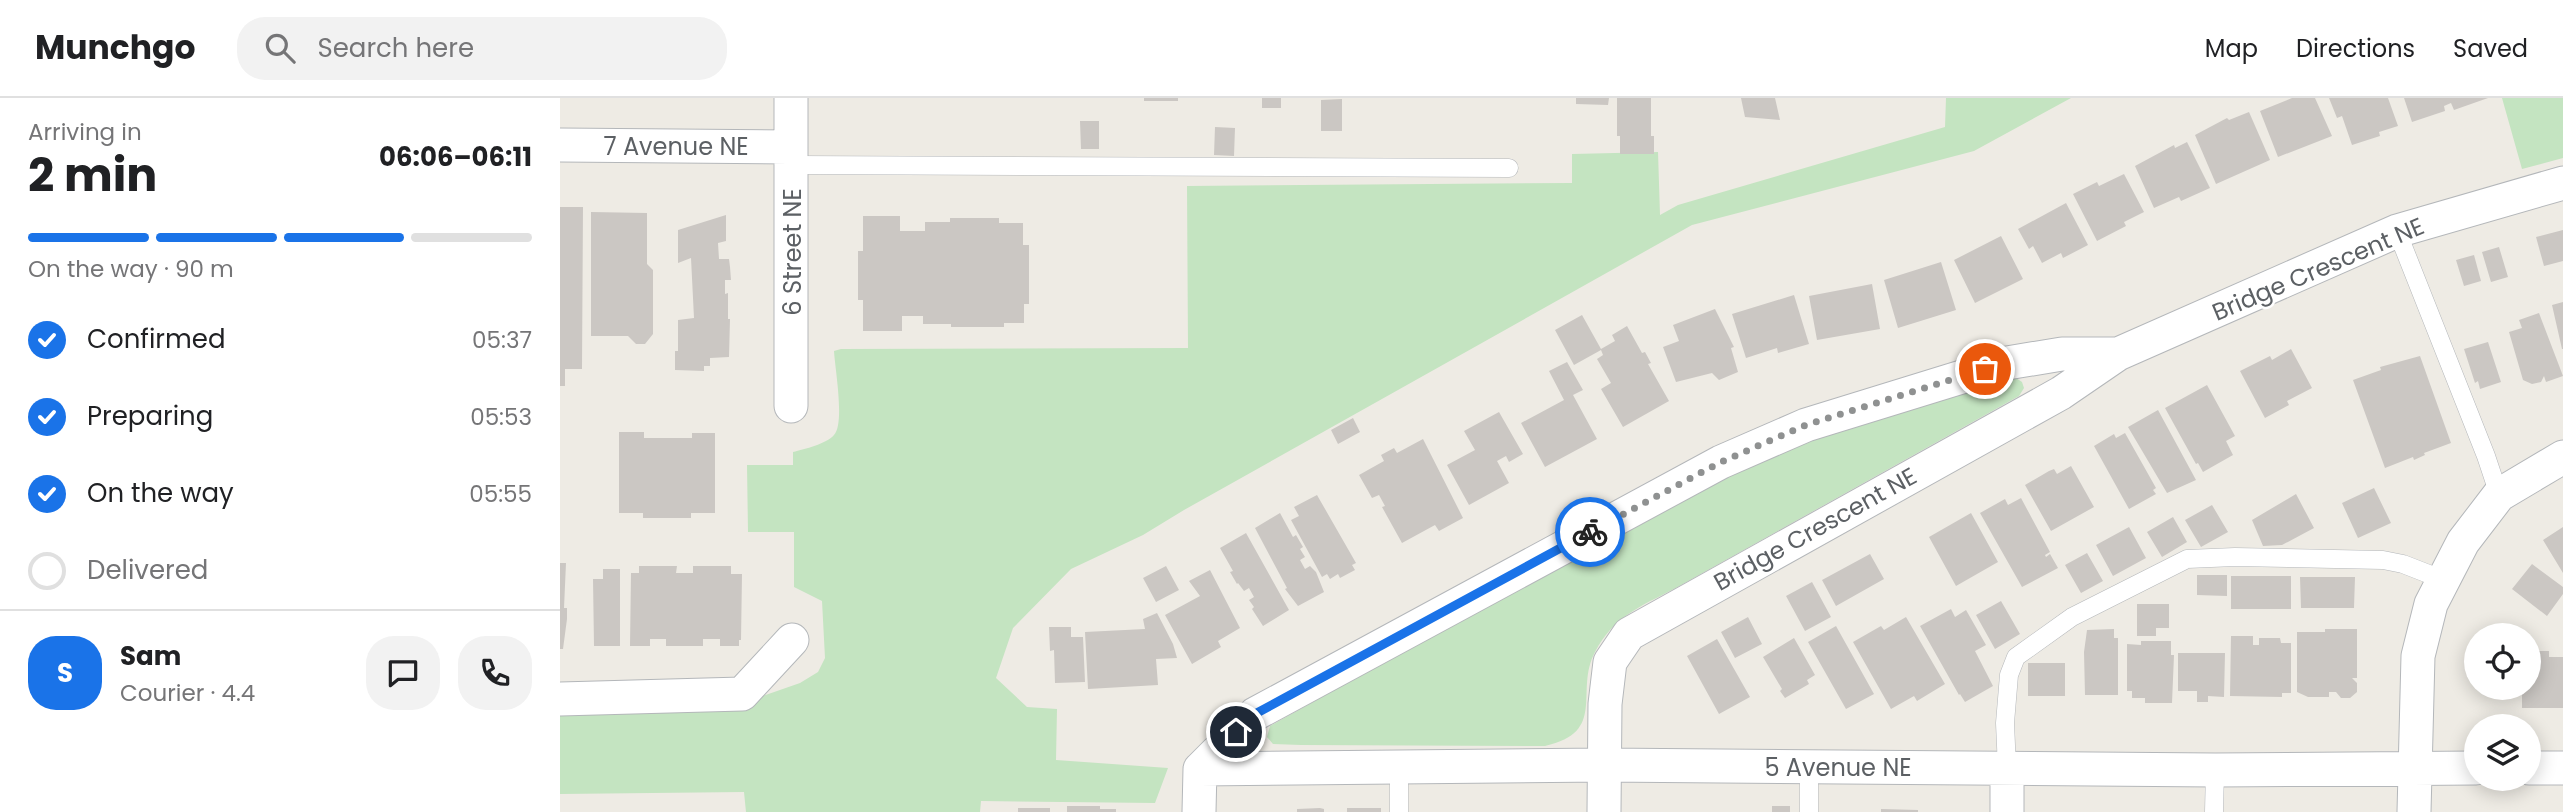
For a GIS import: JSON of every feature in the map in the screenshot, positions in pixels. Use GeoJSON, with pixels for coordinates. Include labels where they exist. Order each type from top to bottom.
{"type":"FeatureCollection","features":[{"type":"Feature","properties":{"kind":"street","name":"6 Street NE"},"geometry":{"type":"LineString","coordinates":[[791,98],[791,406]]}},
{"type":"Feature","properties":{"kind":"street","name":"7 Avenue NE"},"geometry":{"type":"LineString","coordinates":[[560,145],[792,156]]}},
{"type":"Feature","properties":{"kind":"street","name":"Bridge Crescent NE"},"geometry":{"type":"LineString","coordinates":[[1604,812],[1605,704],[1610,662],[1629,634],[2061,393],[2118,354],[2398,231],[2563,183]]}},
{"type":"Feature","properties":{"kind":"street","name":"Bridge Crescent NE"},"geometry":{"type":"LineString","coordinates":[[1200,769],[1255,714],[1721,462],[1806,425],[2007,363],[2062,354],[2118,354]]}},
{"type":"Feature","properties":{"kind":"street"},"geometry":{"type":"LineString","coordinates":[[2414,812],[2418,656],[2431,604],[2463,542],[2499,495],[2563,457]]}},
{"type":"Feature","properties":{"kind":"street"},"geometry":{"type":"LineString","coordinates":[[560,699],[742,694],[792,640]]}},
{"type":"Feature","properties":{"kind":"street","name":"5 Avenue NE"},"geometry":{"type":"LineString","coordinates":[[1200,769],[1604,765],[2215,770],[2464,768]]}},
{"type":"Feature","properties":{"kind":"street"},"geometry":{"type":"LineString","coordinates":[[2007,768],[2007,812]]}},
{"type":"Feature","properties":{"kind":"street"},"geometry":{"type":"LineString","coordinates":[[2541,768],[2563,768]]}},
{"type":"Feature","properties":{"kind":"street"},"geometry":{"type":"LineString","coordinates":[[1199,812],[1200,769]]}},
{"type":"Feature","properties":{"kind":"lane"},"geometry":{"type":"LineString","coordinates":[[792,156],[1508,168]]}},
{"type":"Feature","properties":{"kind":"lane"},"geometry":{"type":"LineString","coordinates":[[2398,231],[2487,456],[2499,495]]}},
{"type":"Feature","properties":{"kind":"lane"},"geometry":{"type":"LineString","coordinates":[[2007,768],[2005,723],[2008,675],[2016,657],[2072,617],[2187,559],[2384,560],[2403,564],[2444,580]]}},
{"type":"Feature","properties":{"kind":"lane"},"geometry":{"type":"LineString","coordinates":[[1809,812],[1810,766]]}},
{"type":"Feature","properties":{"kind":"lane"},"geometry":{"type":"LineString","coordinates":[[1399,767],[1399,812]]}},
{"type":"Feature","properties":{"kind":"lane"},"geometry":{"type":"LineString","coordinates":[[2214,812],[2215,770]]}},
{"type":"Feature","properties":{"kind":"green space"},"geometry":{"type":"Polygon","coordinates":[[[1946,98],[2071,98],[1974,151],[1692,225],[1143,535],[1071,569],[1013,628],[996,678],[1027,707],[1057,709],[1056,760],[1168,768],[1155,803],[981,801],[980,812],[746,812],[744,792],[560,794],[560,711],[743,703],[800,683],[818,672],[825,658],[822,601],[794,587],[794,532],[748,532],[747,465],[793,465],[793,452],[821,444],[834,435],[839,408],[834,351],[1188,348],[1187,186],[1572,183],[1572,154],[1658,152],[1660,215],[1678,205],[1945,127],[1946,98]]]}},
{"type":"Feature","properties":{"kind":"green space"},"geometry":{"type":"Polygon","coordinates":[[[2502,98],[2563,98],[2563,158],[2522,169],[2502,98]]]}},
{"type":"Feature","properties":{"kind":"green space"},"geometry":{"type":"Polygon","coordinates":[[[2016,378],[2022,382],[2024,388],[2019,396],[1639,607],[1619,621],[1602,640],[1589,667],[1583,720],[1576,731],[1564,740],[1545,746],[1301,745],[1273,744],[1267,737],[1270,726],[1642,518],[1733,472],[1824,435],[2016,378]]]}},
{"type":"Feature","properties":{"kind":"building"},"geometry":{"type":"Polygon","coordinates":[[[1144,98],[1178,98],[1178,101],[1144,101],[1144,98]]]}},
{"type":"Feature","properties":{"kind":"building"},"geometry":{"type":"Polygon","coordinates":[[[1262,98],[1281,98],[1281,108],[1262,108],[1262,98]]]}},
{"type":"Feature","properties":{"kind":"building"},"geometry":{"type":"Polygon","coordinates":[[[1576,98],[1609,98],[1608,105],[1576,104],[1576,98]]]}},
{"type":"Feature","properties":{"kind":"building"},"geometry":{"type":"Polygon","coordinates":[[[1617,98],[1651,98],[1654,154],[1620,154],[1617,98]]]}},
{"type":"Feature","properties":{"kind":"building"},"geometry":{"type":"Polygon","coordinates":[[[1741,98],[1775,98],[1780,120],[1745,117],[1741,98]]]}},
{"type":"Feature","properties":{"kind":"building"},"geometry":{"type":"Polygon","coordinates":[[[2292,98],[2315,98],[2332,136],[2278,157],[2260,111],[2292,98]]]}},
{"type":"Feature","properties":{"kind":"building"},"geometry":{"type":"Polygon","coordinates":[[[2329,98],[2388,98],[2398,126],[2379,132],[2380,136],[2352,145],[2342,116],[2337,118],[2329,98]]]}},
{"type":"Feature","properties":{"kind":"building"},"geometry":{"type":"Polygon","coordinates":[[[2404,98],[2488,98],[2454,110],[2451,103],[2444,106],[2445,111],[2412,122],[2404,98]]]}},
{"type":"Feature","properties":{"kind":"building"},"geometry":{"type":"Polygon","coordinates":[[[1342,99],[1342,131],[1321,131],[1321,100],[1342,99]]]}},
{"type":"Feature","properties":{"kind":"building"},"geometry":{"type":"Polygon","coordinates":[[[2249,112],[2270,160],[2216,184],[2195,135],[2227,118],[2229,120],[2249,112]]]}},
{"type":"Feature","properties":{"kind":"building"},"geometry":{"type":"Polygon","coordinates":[[[1080,121],[1099,121],[1099,149],[1081,149],[1080,121]]]}},
{"type":"Feature","properties":{"kind":"building"},"geometry":{"type":"Polygon","coordinates":[[[1215,127],[1235,128],[1234,156],[1214,155],[1215,127]]]}},
{"type":"Feature","properties":{"kind":"building"},"geometry":{"type":"Polygon","coordinates":[[[2187,142],[2210,188],[2181,201],[2179,197],[2154,208],[2135,166],[2174,145],[2175,148],[2187,142]]]}},
{"type":"Feature","properties":{"kind":"building"},"geometry":{"type":"Polygon","coordinates":[[[2124,174],[2144,212],[2124,222],[2126,226],[2097,241],[2073,194],[2097,182],[2099,186],[2124,174]]]}},
{"type":"Feature","properties":{"kind":"building"},"geometry":{"type":"Polygon","coordinates":[[[2066,203],[2088,245],[2063,258],[2061,253],[2042,263],[2033,246],[2029,249],[2018,229],[2066,203]]]}},
{"type":"Feature","properties":{"kind":"building"},"geometry":{"type":"Polygon","coordinates":[[[560,207],[583,207],[582,369],[565,369],[565,386],[560,386],[560,207]]]}},
{"type":"Feature","properties":{"kind":"building"},"geometry":{"type":"Polygon","coordinates":[[[591,212],[647,213],[647,264],[653,270],[653,334],[645,344],[636,344],[628,336],[591,336],[591,212]]]}},
{"type":"Feature","properties":{"kind":"building"},"geometry":{"type":"Polygon","coordinates":[[[726,215],[726,241],[718,243],[719,259],[729,259],[730,267],[731,280],[725,280],[730,319],[729,357],[710,358],[710,366],[704,366],[704,371],[675,370],[678,320],[694,318],[691,258],[678,263],[678,230],[726,215]]]}},
{"type":"Feature","properties":{"kind":"building"},"geometry":{"type":"Polygon","coordinates":[[[863,216],[900,216],[900,231],[925,231],[925,222],[950,222],[950,218],[999,218],[999,223],[1023,223],[1023,245],[1029,245],[1029,304],[1024,304],[1024,323],[1004,323],[1004,327],[951,327],[951,324],[923,324],[923,316],[902,316],[902,331],[863,331],[863,300],[858,300],[858,251],[863,251],[863,216]]]}},
{"type":"Feature","properties":{"kind":"building"},"geometry":{"type":"Polygon","coordinates":[[[2563,230],[2563,261],[2544,266],[2536,237],[2563,230]]]}},
{"type":"Feature","properties":{"kind":"building"},"geometry":{"type":"Polygon","coordinates":[[[2001,236],[2023,279],[1975,303],[1954,260],[2001,236]]]}},
{"type":"Feature","properties":{"kind":"building"},"geometry":{"type":"Polygon","coordinates":[[[2499,247],[2508,277],[2491,282],[2482,252],[2499,247]]]}},
{"type":"Feature","properties":{"kind":"building"},"geometry":{"type":"Polygon","coordinates":[[[2474,255],[2481,281],[2464,286],[2456,260],[2474,255]]]}},
{"type":"Feature","properties":{"kind":"building"},"geometry":{"type":"Polygon","coordinates":[[[1941,262],[1956,310],[1898,328],[1884,280],[1941,262]]]}},
{"type":"Feature","properties":{"kind":"building"},"geometry":{"type":"Polygon","coordinates":[[[1872,284],[1880,329],[1817,340],[1809,296],[1872,284]]]}},
{"type":"Feature","properties":{"kind":"building"},"geometry":{"type":"Polygon","coordinates":[[[1794,295],[1809,344],[1778,353],[1777,348],[1746,358],[1732,314],[1794,295]]]}},
{"type":"Feature","properties":{"kind":"building"},"geometry":{"type":"Polygon","coordinates":[[[2563,302],[2563,349],[2562,349],[2552,305],[2563,302]]]}},
{"type":"Feature","properties":{"kind":"building"},"geometry":{"type":"Polygon","coordinates":[[[1715,309],[1734,347],[1731,348],[1738,372],[1719,380],[1712,373],[1676,382],[1663,347],[1679,341],[1673,325],[1715,309]]]}},
{"type":"Feature","properties":{"kind":"building"},"geometry":{"type":"Polygon","coordinates":[[[2539,313],[2563,376],[2546,382],[2544,376],[2541,382],[2532,384],[2523,380],[2509,332],[2522,328],[2519,320],[2539,313]]]}},
{"type":"Feature","properties":{"kind":"building"},"geometry":{"type":"Polygon","coordinates":[[[1582,315],[1601,349],[1615,341],[1612,335],[1627,326],[1642,353],[1645,352],[1651,363],[1648,364],[1669,401],[1623,427],[1601,389],[1611,383],[1597,359],[1603,355],[1601,350],[1574,365],[1555,330],[1582,315]]]}},
{"type":"Feature","properties":{"kind":"building"},"geometry":{"type":"Polygon","coordinates":[[[2488,342],[2501,382],[2480,389],[2478,381],[2475,383],[2464,349],[2488,342]]]}},
{"type":"Feature","properties":{"kind":"building"},"geometry":{"type":"Polygon","coordinates":[[[2291,349],[2312,388],[2287,401],[2289,405],[2265,418],[2240,371],[2270,356],[2272,360],[2291,349]]]}},
{"type":"Feature","properties":{"kind":"building"},"geometry":{"type":"Polygon","coordinates":[[[2420,356],[2451,443],[2424,453],[2425,455],[2414,460],[2413,457],[2385,468],[2353,380],[2381,370],[2380,367],[2420,356]]]}},
{"type":"Feature","properties":{"kind":"building"},"geometry":{"type":"Polygon","coordinates":[[[1567,362],[1583,390],[1573,395],[1597,439],[1545,467],[1521,423],[1564,400],[1549,371],[1567,362]]]}},
{"type":"Feature","properties":{"kind":"building"},"geometry":{"type":"Polygon","coordinates":[[[2207,385],[2235,436],[2226,441],[2233,455],[2203,472],[2165,408],[2207,385]]]}},
{"type":"Feature","properties":{"kind":"building"},"geometry":{"type":"Polygon","coordinates":[[[2158,410],[2196,480],[2167,493],[2128,427],[2158,410]]]}},
{"type":"Feature","properties":{"kind":"building"},"geometry":{"type":"Polygon","coordinates":[[[1499,412],[1523,454],[1509,462],[1506,456],[1497,461],[1509,483],[1469,505],[1447,465],[1475,450],[1464,431],[1499,412]]]}},
{"type":"Feature","properties":{"kind":"building"},"geometry":{"type":"Polygon","coordinates":[[[1353,418],[1360,432],[1338,444],[1331,430],[1353,418]]]}},
{"type":"Feature","properties":{"kind":"building"},"geometry":{"type":"Polygon","coordinates":[[[619,432],[644,432],[644,438],[692,438],[692,433],[715,433],[715,513],[691,513],[691,518],[643,518],[643,513],[619,513],[619,432]]]}},
{"type":"Feature","properties":{"kind":"building"},"geometry":{"type":"Polygon","coordinates":[[[2125,433],[2156,488],[2153,490],[2156,494],[2129,509],[2094,446],[2114,434],[2116,438],[2125,433]]]}},
{"type":"Feature","properties":{"kind":"building"},"geometry":{"type":"Polygon","coordinates":[[[1423,439],[1463,518],[1439,531],[1435,525],[1402,543],[1382,507],[1385,506],[1379,495],[1372,498],[1359,475],[1384,461],[1381,455],[1394,448],[1397,453],[1423,439]]]}},
{"type":"Feature","properties":{"kind":"building"},"geometry":{"type":"Polygon","coordinates":[[[2071,466],[2094,507],[2051,531],[2025,485],[2049,471],[2054,469],[2057,474],[2071,466]]]}},
{"type":"Feature","properties":{"kind":"building"},"geometry":{"type":"Polygon","coordinates":[[[2374,488],[2391,523],[2358,538],[2342,503],[2374,488]]]}},
{"type":"Feature","properties":{"kind":"building"},"geometry":{"type":"Polygon","coordinates":[[[2296,494],[2314,528],[2282,545],[2263,546],[2252,520],[2296,494]]]}},
{"type":"Feature","properties":{"kind":"building"},"geometry":{"type":"Polygon","coordinates":[[[1317,495],[1356,563],[1352,565],[1355,570],[1340,578],[1338,574],[1330,579],[1327,574],[1322,577],[1291,520],[1299,516],[1294,507],[1317,495]]]}},
{"type":"Feature","properties":{"kind":"building"},"geometry":{"type":"Polygon","coordinates":[[[2021,498],[2050,552],[2046,557],[2050,554],[2058,568],[2022,587],[1980,513],[2005,499],[2008,505],[2021,498]]]}},
{"type":"Feature","properties":{"kind":"building"},"geometry":{"type":"Polygon","coordinates":[[[2212,505],[2228,532],[2201,547],[2185,520],[2212,505]]]}},
{"type":"Feature","properties":{"kind":"building"},"geometry":{"type":"Polygon","coordinates":[[[1280,513],[1293,537],[1296,535],[1303,547],[1300,549],[1305,557],[1300,560],[1305,569],[1310,566],[1316,572],[1324,592],[1298,606],[1285,589],[1287,588],[1255,528],[1280,513]]]}},
{"type":"Feature","properties":{"kind":"building"},"geometry":{"type":"Polygon","coordinates":[[[1971,513],[1998,562],[1956,586],[1929,537],[1971,513]]]}},
{"type":"Feature","properties":{"kind":"building"},"geometry":{"type":"Polygon","coordinates":[[[2173,517],[2187,542],[2162,557],[2147,532],[2173,517]]]}},
{"type":"Feature","properties":{"kind":"building"},"geometry":{"type":"Polygon","coordinates":[[[2129,527],[2146,558],[2113,576],[2096,545],[2129,527]]]}},
{"type":"Feature","properties":{"kind":"building"},"geometry":{"type":"Polygon","coordinates":[[[2563,527],[2563,573],[2543,540],[2563,527]]]}},
{"type":"Feature","properties":{"kind":"building"},"geometry":{"type":"Polygon","coordinates":[[[1246,533],[1289,610],[1263,626],[1249,600],[1254,597],[1249,588],[1244,591],[1237,584],[1220,548],[1246,533]]]}},
{"type":"Feature","properties":{"kind":"building"},"geometry":{"type":"Polygon","coordinates":[[[2087,553],[2103,581],[2081,593],[2065,565],[2087,553]]]}},
{"type":"Feature","properties":{"kind":"building"},"geometry":{"type":"Polygon","coordinates":[[[1870,554],[1884,579],[1836,606],[1822,580],[1870,554]]]}},
{"type":"Feature","properties":{"kind":"building"},"geometry":{"type":"Polygon","coordinates":[[[560,563],[566,563],[564,608],[567,608],[567,619],[563,649],[560,649],[560,563]]]}},
{"type":"Feature","properties":{"kind":"building"},"geometry":{"type":"Polygon","coordinates":[[[2532,564],[2563,587],[2563,594],[2547,616],[2512,589],[2532,564]]]}},
{"type":"Feature","properties":{"kind":"building"},"geometry":{"type":"Polygon","coordinates":[[[639,566],[677,566],[676,573],[693,573],[693,566],[731,566],[731,574],[742,574],[739,646],[720,646],[720,639],[703,639],[703,646],[666,646],[666,639],[650,639],[650,646],[630,646],[631,573],[639,573],[639,566]]]}},
{"type":"Feature","properties":{"kind":"building"},"geometry":{"type":"Polygon","coordinates":[[[1166,566],[1179,590],[1156,602],[1143,578],[1166,566]]]}},
{"type":"Feature","properties":{"kind":"building"},"geometry":{"type":"Polygon","coordinates":[[[603,569],[620,569],[620,646],[594,646],[593,579],[603,579],[603,569]]]}},
{"type":"Feature","properties":{"kind":"building"},"geometry":{"type":"Polygon","coordinates":[[[1210,570],[1240,628],[1218,641],[1221,647],[1192,664],[1165,615],[1200,596],[1189,581],[1210,570]]]}},
{"type":"Feature","properties":{"kind":"building"},"geometry":{"type":"Polygon","coordinates":[[[2197,575],[2227,575],[2227,596],[2197,595],[2197,575]]]}},
{"type":"Feature","properties":{"kind":"building"},"geometry":{"type":"Polygon","coordinates":[[[2231,576],[2291,576],[2291,609],[2231,609],[2231,576]]]}},
{"type":"Feature","properties":{"kind":"building"},"geometry":{"type":"Polygon","coordinates":[[[2300,577],[2355,577],[2354,608],[2301,608],[2300,577]]]}},
{"type":"Feature","properties":{"kind":"building"},"geometry":{"type":"Polygon","coordinates":[[[1812,582],[1831,617],[1805,631],[1786,596],[1812,582]]]}},
{"type":"Feature","properties":{"kind":"building"},"geometry":{"type":"Polygon","coordinates":[[[2001,601],[2020,634],[1995,649],[1976,615],[2001,601]]]}},
{"type":"Feature","properties":{"kind":"building"},"geometry":{"type":"Polygon","coordinates":[[[2137,604],[2169,604],[2169,628],[2156,628],[2156,636],[2137,636],[2137,604]]]}},
{"type":"Feature","properties":{"kind":"building"},"geometry":{"type":"Polygon","coordinates":[[[1951,609],[1955,617],[1966,610],[1986,645],[1975,651],[1993,686],[1965,702],[1920,626],[1951,609]]]}},
{"type":"Feature","properties":{"kind":"building"},"geometry":{"type":"Polygon","coordinates":[[[1157,613],[1177,658],[1156,659],[1158,685],[1088,689],[1085,632],[1145,629],[1143,619],[1157,613]]]}},
{"type":"Feature","properties":{"kind":"building"},"geometry":{"type":"Polygon","coordinates":[[[1748,617],[1762,644],[1735,658],[1721,632],[1748,617]]]}},
{"type":"Feature","properties":{"kind":"building"},"geometry":{"type":"Polygon","coordinates":[[[1906,617],[1945,684],[1917,701],[1914,696],[1891,709],[1853,642],[1881,626],[1884,630],[1906,617]]]}},
{"type":"Feature","properties":{"kind":"building"},"geometry":{"type":"Polygon","coordinates":[[[1836,626],[1874,694],[1846,709],[1808,642],[1836,626]]]}},
{"type":"Feature","properties":{"kind":"building"},"geometry":{"type":"Polygon","coordinates":[[[1049,627],[1071,627],[1071,637],[1083,637],[1085,682],[1055,683],[1054,650],[1050,651],[1049,627]]]}},
{"type":"Feature","properties":{"kind":"building"},"geometry":{"type":"Polygon","coordinates":[[[2114,629],[2114,638],[2118,638],[2118,695],[2085,695],[2084,652],[2087,630],[2114,629]]]}},
{"type":"Feature","properties":{"kind":"building"},"geometry":{"type":"Polygon","coordinates":[[[2325,629],[2357,629],[2357,678],[2352,678],[2357,683],[2357,692],[2350,698],[2341,698],[2336,692],[2329,692],[2329,697],[2308,697],[2297,692],[2297,632],[2325,632],[2325,629]]]}},
{"type":"Feature","properties":{"kind":"building"},"geometry":{"type":"Polygon","coordinates":[[[2231,636],[2253,636],[2253,645],[2259,645],[2259,638],[2280,638],[2281,643],[2291,643],[2291,693],[2282,693],[2282,697],[2230,696],[2231,636]]]}},
{"type":"Feature","properties":{"kind":"building"},"geometry":{"type":"Polygon","coordinates":[[[1794,638],[1815,675],[1807,680],[1809,684],[1785,698],[1763,657],[1794,638]]]}},
{"type":"Feature","properties":{"kind":"building"},"geometry":{"type":"Polygon","coordinates":[[[1717,639],[1750,697],[1719,714],[1687,656],[1717,639]]]}},
{"type":"Feature","properties":{"kind":"building"},"geometry":{"type":"Polygon","coordinates":[[[2141,641],[2171,641],[2171,655],[2174,655],[2172,703],[2145,703],[2145,698],[2132,698],[2132,691],[2127,691],[2127,644],[2141,645],[2141,641]]]}},
{"type":"Feature","properties":{"kind":"building"},"geometry":{"type":"Polygon","coordinates":[[[2541,651],[2549,651],[2549,657],[2563,657],[2563,708],[2522,708],[2522,700],[2541,700],[2541,651]]]}},
{"type":"Feature","properties":{"kind":"building"},"geometry":{"type":"Polygon","coordinates":[[[2178,653],[2225,653],[2224,697],[2208,696],[2208,702],[2197,702],[2197,691],[2178,691],[2178,653]]]}},
{"type":"Feature","properties":{"kind":"building"},"geometry":{"type":"Polygon","coordinates":[[[2028,663],[2065,663],[2065,696],[2028,696],[2028,663]]]}},
{"type":"Feature","properties":{"kind":"building"},"geometry":{"type":"Polygon","coordinates":[[[1067,806],[1100,806],[1100,809],[1116,809],[1116,812],[1067,812],[1067,806]]]}},
{"type":"Feature","properties":{"kind":"building"},"geometry":{"type":"Polygon","coordinates":[[[1772,806],[1790,806],[1790,812],[1772,812],[1772,806]]]}},
{"type":"Feature","properties":{"kind":"building"},"geometry":{"type":"Polygon","coordinates":[[[1018,808],[1050,808],[1050,812],[1018,812],[1018,808]]]}},
{"type":"Feature","properties":{"kind":"building"},"geometry":{"type":"Polygon","coordinates":[[[1347,808],[1381,808],[1381,812],[1347,812],[1347,808]]]}},
{"type":"Feature","properties":{"kind":"building"},"geometry":{"type":"Polygon","coordinates":[[[1297,809],[1324,809],[1324,812],[1297,812],[1297,809]]]}},
{"type":"Feature","properties":{"kind":"building"},"geometry":{"type":"Polygon","coordinates":[[[1881,809],[1918,810],[1918,812],[1881,812],[1881,809]]]}},
{"type":"Feature","properties":{"kind":"way so far"},"geometry":{"type":"LineString","coordinates":[[1590,532],[1721,462],[1806,425],[1985,369]]}},
{"type":"Feature","properties":{"kind":"route"},"geometry":{"type":"LineString","coordinates":[[1236,732],[1255,714],[1590,532]]}}]}
